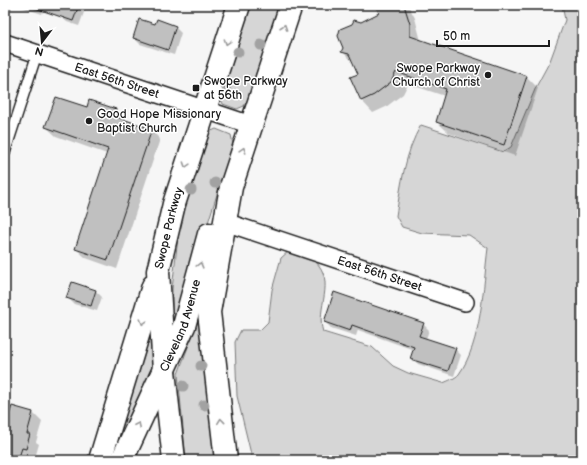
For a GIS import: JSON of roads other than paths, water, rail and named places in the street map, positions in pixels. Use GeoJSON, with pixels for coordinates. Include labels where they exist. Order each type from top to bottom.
{"type":"FeatureCollection","features":[{"type":"Feature","properties":{"kind":"main road","name":"Swope Parkway"},"geometry":{"type":"LineString","coordinates":[[174,460],[164,371],[158,271],[174,204],[239,5]]}},
{"type":"Feature","properties":{"kind":"main road"},"geometry":{"type":"LineString","coordinates":[[226,460],[209,312],[230,187],[292,5]]}},
{"type":"Feature","properties":{"kind":"main road","name":"Cleveland Avenue"},"geometry":{"type":"LineString","coordinates":[[122,460],[184,326],[207,242],[217,213],[230,187]]}},
{"type":"Feature","properties":{"kind":"main road"},"geometry":{"type":"LineString","coordinates":[[100,460],[158,271]]}},
{"type":"Feature","properties":{"kind":"street","name":"East 56th Street"},"geometry":{"type":"LineString","coordinates":[[5,43],[251,125]]}},
{"type":"Feature","properties":{"kind":"street","name":"East 56th Street"},"geometry":{"type":"LineString","coordinates":[[225,222],[465,302]]}},
{"type":"Feature","properties":{"kind":"lane"},"geometry":{"type":"LineString","coordinates":[[5,153],[37,54]]}},
{"type":"Feature","properties":{"kind":"place","name":"Swope Parkway Church of Christ"},"geometry":{"type":"Point","coordinates":[488,75]}},
{"type":"Feature","properties":{"kind":"place","name":"Swope Parkway at 56th"},"geometry":{"type":"Point","coordinates":[196,88]}},
{"type":"Feature","properties":{"kind":"place","name":"Good Hope Missionary Baptist Church"},"geometry":{"type":"Point","coordinates":[89,121]}}]}
